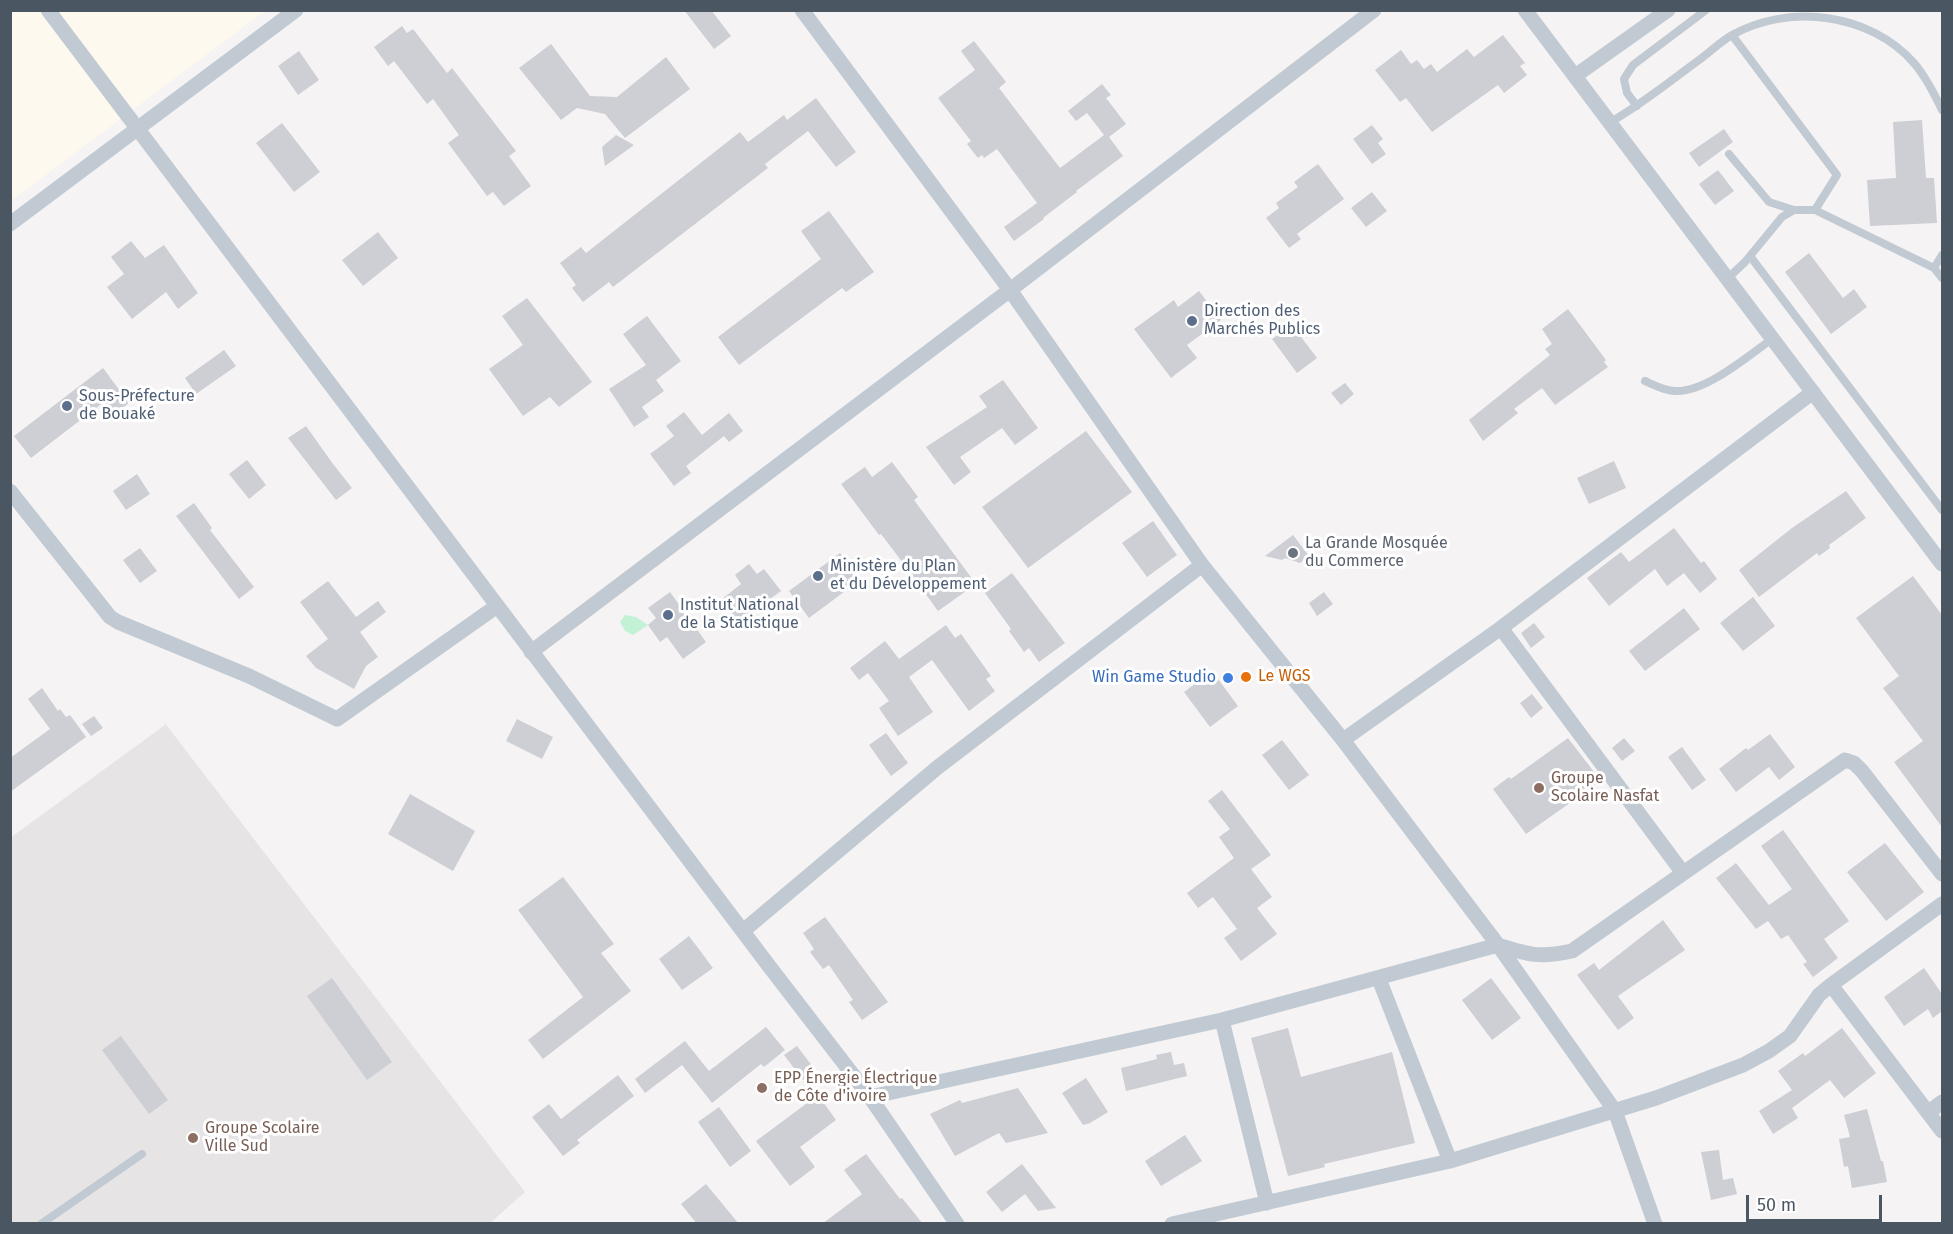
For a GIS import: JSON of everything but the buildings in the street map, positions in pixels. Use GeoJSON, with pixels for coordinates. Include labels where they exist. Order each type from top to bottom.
{"type":"FeatureCollection","features":[{"type":"Feature","properties":{"kind":"street"},"geometry":{"type":"LineString","coordinates":[[48,10],[531,652],[870,1097],[957,1224]]}},
{"type":"Feature","properties":{"kind":"street"},"geometry":{"type":"LineString","coordinates":[[10,224],[296,10]]}},
{"type":"Feature","properties":{"kind":"street"},"geometry":{"type":"LineString","coordinates":[[802,10],[1010,290],[1202,565],[1343,740],[1498,945],[1615,1112],[1655,1224]]}},
{"type":"Feature","properties":{"kind":"street"},"geometry":{"type":"LineString","coordinates":[[531,652],[1010,290],[1374,10]]}},
{"type":"Feature","properties":{"kind":"street"},"geometry":{"type":"LineString","coordinates":[[1524,10],[1942,564]]}},
{"type":"Feature","properties":{"kind":"street"},"geometry":{"type":"LineString","coordinates":[[1575,76],[1668,10]]}},
{"type":"Feature","properties":{"kind":"street"},"geometry":{"type":"LineString","coordinates":[[1343,740],[1501,628],[1813,392]]}},
{"type":"Feature","properties":{"kind":"street"},"geometry":{"type":"LineString","coordinates":[[10,491],[110,616],[118,622],[249,676],[337,719],[497,606]]}},
{"type":"Feature","properties":{"kind":"street"},"geometry":{"type":"LineString","coordinates":[[743,932],[938,767],[1202,565]]}},
{"type":"Feature","properties":{"kind":"street"},"geometry":{"type":"LineString","coordinates":[[1501,628],[1683,873]]}},
{"type":"Feature","properties":{"kind":"street"},"geometry":{"type":"LineString","coordinates":[[870,1097],[1222,1020],[1498,945],[1533,956],[1572,951],[1845,760],[1854,763],[1862,771],[1942,874]]}},
{"type":"Feature","properties":{"kind":"street"},"geometry":{"type":"LineString","coordinates":[[1172,1224],[1450,1161],[1615,1112],[1743,1065],[1790,1036],[1820,995],[1831,985],[1942,904]]}},
{"type":"Feature","properties":{"kind":"street"},"geometry":{"type":"LineString","coordinates":[[1379,978],[1450,1161]]}},
{"type":"Feature","properties":{"kind":"street"},"geometry":{"type":"LineString","coordinates":[[1831,985],[1942,1131]]}},
{"type":"Feature","properties":{"kind":"street"},"geometry":{"type":"LineString","coordinates":[[1222,1020],[1267,1203]]}},
{"type":"Feature","properties":{"kind":"street"},"geometry":{"type":"LineString","coordinates":[[1929,1112],[1942,1102]]}},
{"type":"Feature","properties":{"kind":"lane"},"geometry":{"type":"LineString","coordinates":[[1637,106],[1628,93],[1624,79],[1633,65],[1706,10]]}},
{"type":"Feature","properties":{"kind":"lane"},"geometry":{"type":"LineString","coordinates":[[1609,123],[1637,106],[1732,35],[1780,18],[1837,19],[1861,27],[1889,42],[1912,62],[1931,86],[1942,110]]}},
{"type":"Feature","properties":{"kind":"lane"},"geometry":{"type":"LineString","coordinates":[[1732,35],[1837,175],[1815,210]]}},
{"type":"Feature","properties":{"kind":"lane"},"geometry":{"type":"LineString","coordinates":[[1729,154],[1769,202],[1794,210],[1815,210],[1934,268],[1942,278]]}},
{"type":"Feature","properties":{"kind":"lane"},"geometry":{"type":"LineString","coordinates":[[1727,279],[1782,217],[1794,210]]}},
{"type":"Feature","properties":{"kind":"lane"},"geometry":{"type":"LineString","coordinates":[[1750,255],[1942,510]]}},
{"type":"Feature","properties":{"kind":"lane"},"geometry":{"type":"LineString","coordinates":[[1934,268],[1942,255]]}},
{"type":"Feature","properties":{"kind":"lane"},"geometry":{"type":"LineString","coordinates":[[1645,381],[1673,391],[1688,391],[1707,384],[1772,339]]}},
{"type":"Feature","properties":{"kind":"lane"},"geometry":{"type":"LineString","coordinates":[[41,1224],[142,1154]]}},
{"type":"Feature","properties":{"kind":"shaded area"},"geometry":{"type":"Polygon","coordinates":[[[11,11],[265,11],[11,201],[11,11]]]}},
{"type":"Feature","properties":{"kind":"shaded area"},"geometry":{"type":"Polygon","coordinates":[[[164,722],[525,1192],[490,1223],[11,1223],[10,838],[165,725],[164,722]]]}},
{"type":"Feature","properties":{"kind":"green space"},"geometry":{"type":"Polygon","coordinates":[[[625,615],[636,617],[648,625],[633,635],[625,631],[620,622],[625,615]]]}},
{"type":"Feature","properties":{"kind":"place","name":"Direction des Marchés Publics"},"geometry":{"type":"Point","coordinates":[1192,321]}},
{"type":"Feature","properties":{"kind":"place","name":"Sous-Préfecture de Bouaké"},"geometry":{"type":"Point","coordinates":[67,406]}},
{"type":"Feature","properties":{"kind":"place","name":"La Grande Mosquée du Commerce"},"geometry":{"type":"Point","coordinates":[1293,553]}},
{"type":"Feature","properties":{"kind":"place","name":"Ministère du Plan et du Développement"},"geometry":{"type":"Point","coordinates":[818,576]}},
{"type":"Feature","properties":{"kind":"place","name":"Institut National de la Statistique"},"geometry":{"type":"Point","coordinates":[668,615]}},
{"type":"Feature","properties":{"kind":"place","name":"Le WGS"},"geometry":{"type":"Point","coordinates":[1246,677]}},
{"type":"Feature","properties":{"kind":"place","name":"Win Game Studio"},"geometry":{"type":"Point","coordinates":[1228,678]}},
{"type":"Feature","properties":{"kind":"place","name":"Groupe Scolaire Nasfat"},"geometry":{"type":"Point","coordinates":[1539,788]}},
{"type":"Feature","properties":{"kind":"place","name":"EPP Énergie Électrique de Côte d'ivoire"},"geometry":{"type":"Point","coordinates":[762,1088]}},
{"type":"Feature","properties":{"kind":"place","name":"Groupe Scolaire Ville Sud"},"geometry":{"type":"Point","coordinates":[193,1138]}}]}
